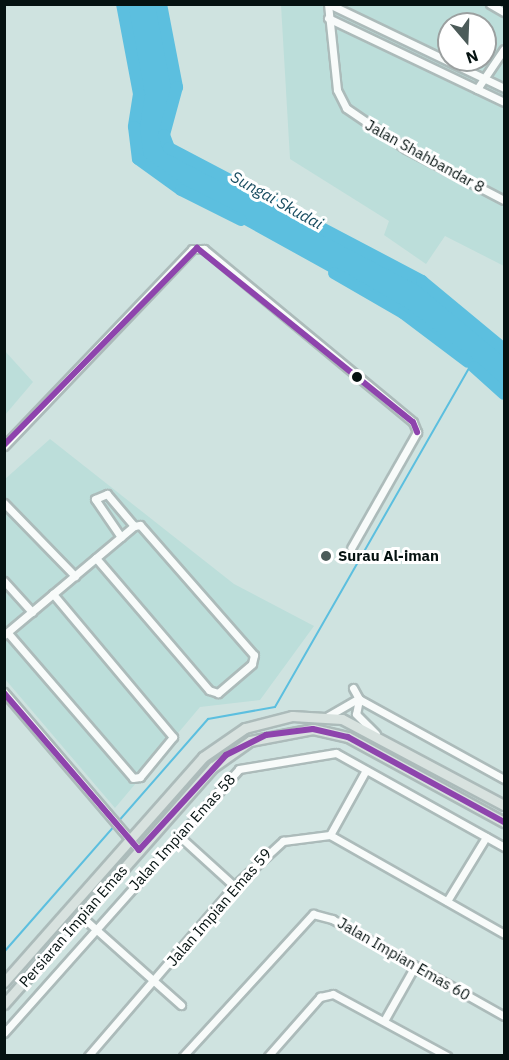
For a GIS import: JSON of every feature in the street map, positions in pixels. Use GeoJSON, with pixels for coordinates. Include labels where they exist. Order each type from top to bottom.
{"type":"FeatureCollection","features":[{"type":"Feature","properties":{"kind":"main road","name":"Persiaran Impian Emas"},"geometry":{"type":"LineString","coordinates":[[4,982],[128,839],[218,742],[267,720],[323,717],[342,719],[504,805]]}},
{"type":"Feature","properties":{"kind":"main road","name":"Persiaran Impian Emas"},"geometry":{"type":"LineString","coordinates":[[4,1004],[226,755],[266,735],[313,729],[348,737],[504,822]]}},
{"type":"Feature","properties":{"kind":"street","name":"Jalan Shahbandar 8"},"geometry":{"type":"LineString","coordinates":[[329,4],[327,18],[336,90],[346,108],[406,149],[504,200]]}},
{"type":"Feature","properties":{"kind":"street"},"geometry":{"type":"LineString","coordinates":[[329,4],[504,88]]}},
{"type":"Feature","properties":{"kind":"street"},"geometry":{"type":"LineString","coordinates":[[490,4],[504,12]]}},
{"type":"Feature","properties":{"kind":"street"},"geometry":{"type":"LineString","coordinates":[[327,18],[504,102]]}},
{"type":"Feature","properties":{"kind":"street"},"geometry":{"type":"LineString","coordinates":[[477,89],[504,49]]}},
{"type":"Feature","properties":{"kind":"street"},"geometry":{"type":"LineString","coordinates":[[4,446],[192,249],[204,249],[413,422],[417,432],[351,548]]}},
{"type":"Feature","properties":{"kind":"street"},"geometry":{"type":"LineString","coordinates":[[121,537],[95,499],[107,494],[134,526]]}},
{"type":"Feature","properties":{"kind":"street"},"geometry":{"type":"LineString","coordinates":[[4,503],[75,576]]}},
{"type":"Feature","properties":{"kind":"street"},"geometry":{"type":"LineString","coordinates":[[53,594],[172,736],[140,777],[133,778],[6,634],[53,594],[134,526],[146,527],[254,655],[252,664],[218,693],[209,690],[96,558]]}},
{"type":"Feature","properties":{"kind":"street"},"geometry":{"type":"LineString","coordinates":[[4,581],[32,612]]}},
{"type":"Feature","properties":{"kind":"street"},"geometry":{"type":"LineString","coordinates":[[353,688],[359,699],[504,779]]}},
{"type":"Feature","properties":{"kind":"street"},"geometry":{"type":"LineString","coordinates":[[4,692],[139,850]]}},
{"type":"Feature","properties":{"kind":"street"},"geometry":{"type":"LineString","coordinates":[[323,717],[359,699]]}},
{"type":"Feature","properties":{"kind":"street"},"geometry":{"type":"LineString","coordinates":[[359,699],[356,714],[381,739]]}},
{"type":"Feature","properties":{"kind":"street","name":"Jalan Impian Emas 58"},"geometry":{"type":"LineString","coordinates":[[4,1033],[95,928],[239,769],[326,752],[366,770],[504,847]]}},
{"type":"Feature","properties":{"kind":"street"},"geometry":{"type":"LineString","coordinates":[[366,770],[330,835],[504,934]]}},
{"type":"Feature","properties":{"kind":"street"},"geometry":{"type":"LineString","coordinates":[[178,835],[234,886]]}},
{"type":"Feature","properties":{"kind":"street","name":"Jalan Impian Emas 59"},"geometry":{"type":"LineString","coordinates":[[88,1056],[234,886],[273,846],[330,835]]}},
{"type":"Feature","properties":{"kind":"street"},"geometry":{"type":"LineString","coordinates":[[447,901],[486,837]]}},
{"type":"Feature","properties":{"kind":"street","name":"Jalan Impian Emas 60"},"geometry":{"type":"LineString","coordinates":[[183,1056],[313,914],[332,919],[504,1016]]}},
{"type":"Feature","properties":{"kind":"street"},"geometry":{"type":"LineString","coordinates":[[81,916],[181,1005]]}},
{"type":"Feature","properties":{"kind":"street"},"geometry":{"type":"LineString","coordinates":[[385,1019],[415,966]]}},
{"type":"Feature","properties":{"kind":"street"},"geometry":{"type":"LineString","coordinates":[[268,1056],[325,995],[341,995],[447,1056]]}},
{"type":"Feature","properties":{"kind":"shaded area"},"geometry":{"type":"Polygon","coordinates":[[[281,5],[504,5],[504,266],[445,236],[426,264],[384,235],[389,221],[290,159],[281,5]]]}},
{"type":"Feature","properties":{"kind":"shaded area"},"geometry":{"type":"Polygon","coordinates":[[[4,350],[33,382],[5,415],[4,415],[4,350]]]}},
{"type":"Feature","properties":{"kind":"shaded area"},"geometry":{"type":"Polygon","coordinates":[[[50,439],[234,584],[314,626],[260,700],[200,707],[115,808],[5,679],[4,480],[50,439]]]}},
{"type":"Feature","properties":{"kind":"water"},"geometry":{"type":"Polygon","coordinates":[[[122,5],[161,5],[177,87],[164,135],[169,148],[422,281],[504,349],[504,394],[403,313],[181,190],[138,159],[134,127],[139,94],[122,5]]]}},
{"type":"Feature","properties":{"kind":"waterway"},"geometry":{"type":"LineString","coordinates":[[122,4],[139,94],[134,127],[138,159],[181,190],[241,220]]}},
{"type":"Feature","properties":{"kind":"waterway","name":"Sungai Skudai"},"geometry":{"type":"LineString","coordinates":[[161,4],[177,87],[164,135],[169,148],[422,281],[504,349]]}},
{"type":"Feature","properties":{"kind":"waterway"},"geometry":{"type":"LineString","coordinates":[[334,273],[403,313],[468,362]]}},
{"type":"Feature","properties":{"kind":"waterway"},"geometry":{"type":"LineString","coordinates":[[4,952],[208,719],[275,707],[472,363]]}},
{"type":"Feature","properties":{"kind":"waterway"},"geometry":{"type":"LineString","coordinates":[[474,367],[504,394]]}},
{"type":"Feature","properties":{"kind":"transit line"},"geometry":{"type":"LineString","coordinates":[[4,445],[197,248],[413,422],[417,432]]}},
{"type":"Feature","properties":{"kind":"transit line"},"geometry":{"type":"LineString","coordinates":[[4,693],[139,850],[226,755],[266,735],[313,729],[348,737],[504,822]]}},
{"type":"Feature","properties":{"kind":"place","name":"Surau Al-iman"},"geometry":{"type":"Point","coordinates":[326,556]}}]}
